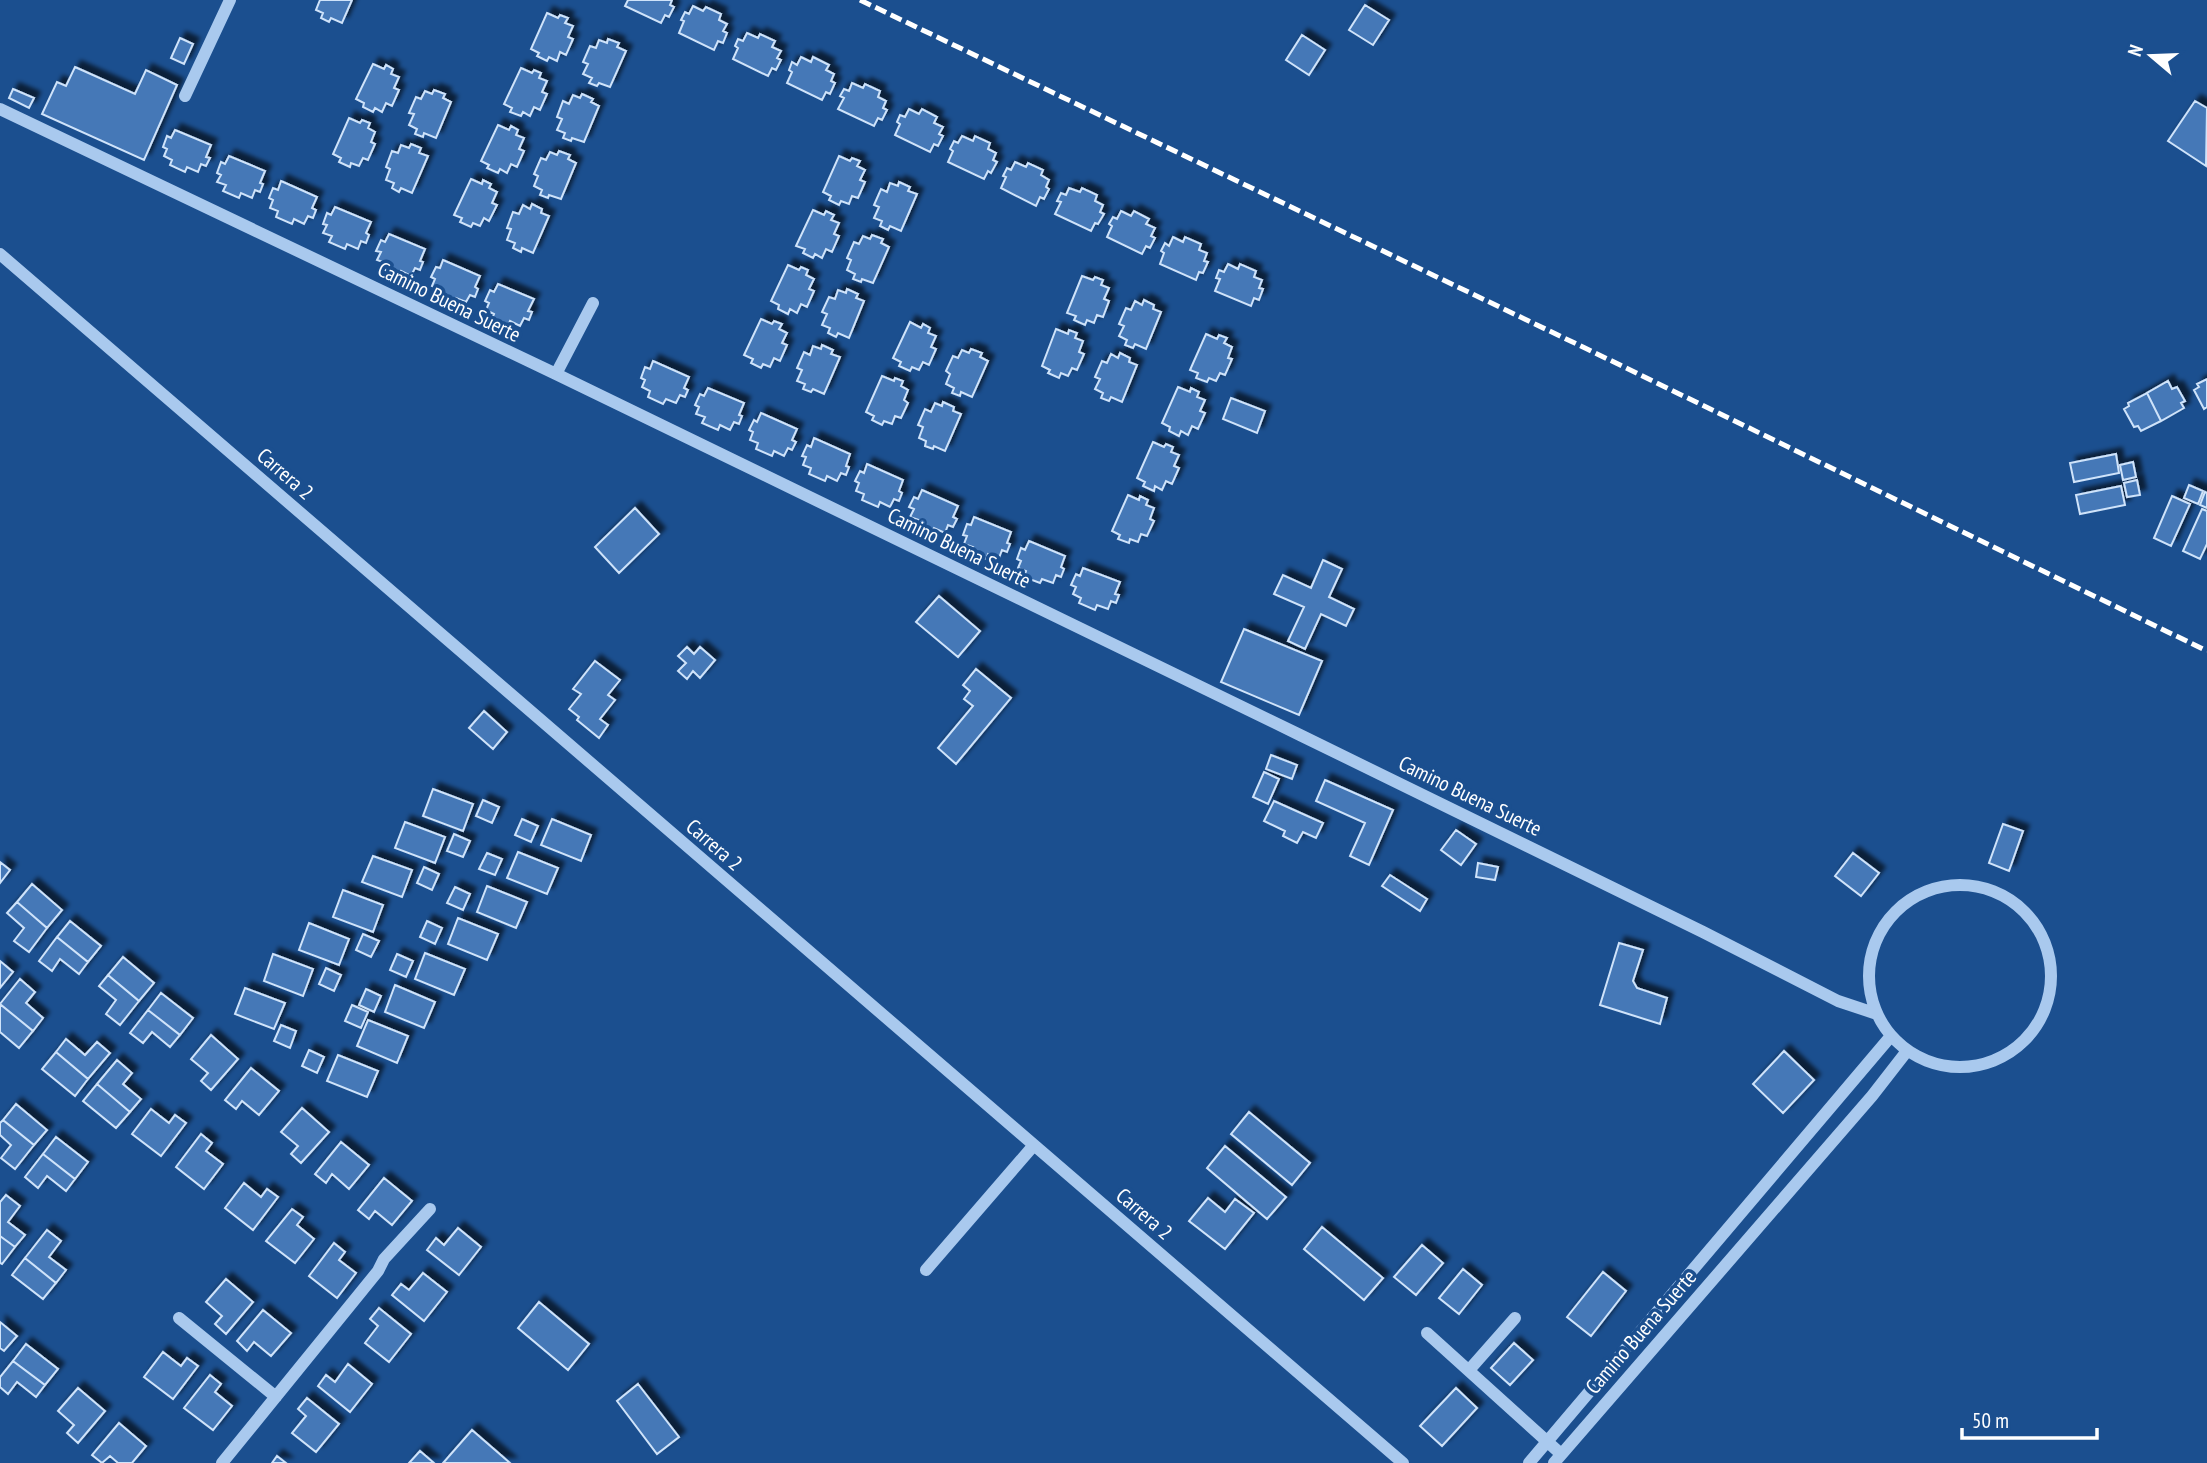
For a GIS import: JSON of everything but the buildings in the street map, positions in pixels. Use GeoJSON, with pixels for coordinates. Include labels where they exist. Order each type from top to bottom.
{"type":"FeatureCollection","features":[{"type":"Feature","properties":{"kind":"street"},"geometry":{"type":"LineString","coordinates":[[185,96],[230,0]]}},
{"type":"Feature","properties":{"kind":"street","name":"Camino Buena Suerte"},"geometry":{"type":"LineString","coordinates":[[0,109],[1300,735],[1838,1001],[1877,1014]]}},
{"type":"Feature","properties":{"kind":"street","name":"Carrera 2"},"geometry":{"type":"LineString","coordinates":[[0,254],[1403,1463]]}},
{"type":"Feature","properties":{"kind":"street"},"geometry":{"type":"LineString","coordinates":[[555,374],[593,303]]}},
{"type":"Feature","properties":{"kind":"street"},"geometry":{"type":"LineString","coordinates":[[1971,885],[2001,894],[2027,913],[2044,940],[2052,974],[2047,1004],[2032,1033],[2008,1054],[1978,1066],[1956,1068],[1935,1065],[1907,1051],[1891,1036],[1877,1014],[1869,983],[1872,951],[1886,922],[1910,900],[1939,887],[1971,885]]}},
{"type":"Feature","properties":{"kind":"street","name":"Camino Buena Suerte"},"geometry":{"type":"LineString","coordinates":[[1529,1463],[1666,1305],[1891,1036]]}},
{"type":"Feature","properties":{"kind":"street","name":"Camino Buena Suerte"},"geometry":{"type":"LineString","coordinates":[[1558,1459],[1872,1096],[1907,1051]]}},
{"type":"Feature","properties":{"kind":"street"},"geometry":{"type":"LineString","coordinates":[[926,1270],[1034,1145]]}},
{"type":"Feature","properties":{"kind":"street"},"geometry":{"type":"LineString","coordinates":[[222,1463],[379,1271],[384,1259],[430,1209]]}},
{"type":"Feature","properties":{"kind":"street"},"geometry":{"type":"LineString","coordinates":[[1666,1305],[1680,1318]]}},
{"type":"Feature","properties":{"kind":"street"},"geometry":{"type":"LineString","coordinates":[[179,1318],[276,1397]]}},
{"type":"Feature","properties":{"kind":"street"},"geometry":{"type":"LineString","coordinates":[[1470,1369],[1515,1318]]}},
{"type":"Feature","properties":{"kind":"street"},"geometry":{"type":"LineString","coordinates":[[1427,1333],[1547,1441],[1558,1459]]}},
{"type":"Feature","properties":{"kind":"railway"},"geometry":{"type":"LineString","coordinates":[[860,0],[1585,348],[2207,651]]}}]}
